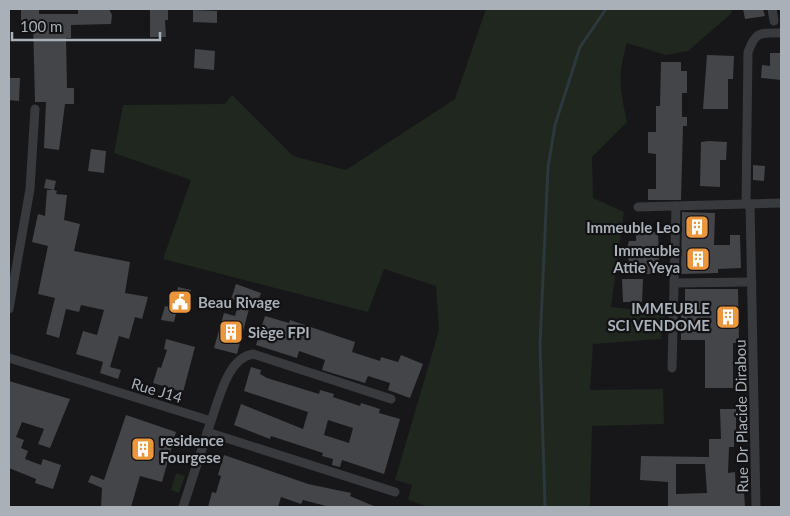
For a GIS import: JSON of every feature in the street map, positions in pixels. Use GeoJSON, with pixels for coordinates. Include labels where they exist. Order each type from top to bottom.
{"type":"FeatureCollection","features":[{"type":"Feature","properties":{"kind":"street"},"geometry":{"type":"LineString","coordinates":[[772,9],[774,21]]}},
{"type":"Feature","properties":{"kind":"street","name":"Rue Dr Placide Dirabou"},"geometry":{"type":"LineString","coordinates":[[756,507],[752,282],[748,204],[748,52],[754,36],[781,33]]}},
{"type":"Feature","properties":{"kind":"street"},"geometry":{"type":"LineString","coordinates":[[9,309],[30,189],[35,109]]}},
{"type":"Feature","properties":{"kind":"street"},"geometry":{"type":"LineString","coordinates":[[638,207],[781,203]]}},
{"type":"Feature","properties":{"kind":"street"},"geometry":{"type":"LineString","coordinates":[[672,368],[676,206]]}},
{"type":"Feature","properties":{"kind":"street"},"geometry":{"type":"LineString","coordinates":[[674,283],[752,282]]}},
{"type":"Feature","properties":{"kind":"street"},"geometry":{"type":"LineString","coordinates":[[183,507],[207,432],[232,368],[245,356],[253,354],[391,399]]}},
{"type":"Feature","properties":{"kind":"street","name":"Rue J14"},"geometry":{"type":"LineString","coordinates":[[9,358],[211,421]]}},
{"type":"Feature","properties":{"kind":"street"},"geometry":{"type":"LineString","coordinates":[[207,432],[395,492]]}},
{"type":"Feature","properties":{"kind":"shaded area"},"geometry":{"type":"Polygon","coordinates":[[[486,9],[731,9],[732,13],[688,51],[666,55],[627,43],[622,65],[621,82],[627,122],[592,157],[593,198],[624,212],[611,307],[665,313],[661,339],[593,344],[590,390],[663,389],[664,424],[592,426],[590,507],[429,507],[408,500],[412,485],[395,480],[439,330],[436,286],[384,269],[368,312],[163,259],[191,180],[114,153],[123,105],[225,104],[232,95],[293,156],[346,170],[455,99],[486,9]]]}},
{"type":"Feature","properties":{"kind":"shaded area"},"geometry":{"type":"Polygon","coordinates":[[[176,473],[185,476],[179,493],[171,490],[176,473]]]}},
{"type":"Feature","properties":{"kind":"building"},"geometry":{"type":"Polygon","coordinates":[[[21,9],[39,9],[39,14],[78,14],[78,9],[109,9],[112,15],[111,24],[71,25],[71,38],[66,38],[67,88],[74,88],[74,104],[65,104],[59,150],[44,148],[46,102],[35,102],[33,21],[21,20],[21,9]]]}},
{"type":"Feature","properties":{"kind":"building"},"geometry":{"type":"Polygon","coordinates":[[[150,9],[168,9],[168,20],[165,20],[166,37],[150,37],[150,9]]]}},
{"type":"Feature","properties":{"kind":"building"},"geometry":{"type":"Polygon","coordinates":[[[743,9],[763,9],[765,16],[745,19],[743,9]]]}},
{"type":"Feature","properties":{"kind":"building"},"geometry":{"type":"Polygon","coordinates":[[[193,10],[217,11],[217,23],[193,22],[193,10]]]}},
{"type":"Feature","properties":{"kind":"building"},"geometry":{"type":"Polygon","coordinates":[[[195,49],[215,51],[214,70],[194,68],[195,49]]]}},
{"type":"Feature","properties":{"kind":"building"},"geometry":{"type":"Polygon","coordinates":[[[770,53],[781,53],[781,80],[761,78],[762,65],[770,66],[770,53]]]}},
{"type":"Feature","properties":{"kind":"building"},"geometry":{"type":"Polygon","coordinates":[[[707,55],[734,56],[733,79],[728,79],[728,109],[703,109],[707,55]]]}},
{"type":"Feature","properties":{"kind":"building"},"geometry":{"type":"Polygon","coordinates":[[[661,62],[681,62],[681,71],[687,71],[687,93],[682,93],[682,117],[687,117],[687,126],[683,126],[681,200],[648,200],[648,189],[656,189],[656,154],[648,153],[648,132],[656,132],[656,106],[660,106],[661,62]]]}},
{"type":"Feature","properties":{"kind":"building"},"geometry":{"type":"Polygon","coordinates":[[[9,78],[20,78],[19,101],[9,100],[9,78]]]}},
{"type":"Feature","properties":{"kind":"building"},"geometry":{"type":"Polygon","coordinates":[[[701,142],[727,142],[726,160],[720,160],[720,187],[700,186],[701,142]]]}},
{"type":"Feature","properties":{"kind":"building"},"geometry":{"type":"Polygon","coordinates":[[[91,149],[106,151],[104,173],[88,171],[91,149]]]}},
{"type":"Feature","properties":{"kind":"building"},"geometry":{"type":"Polygon","coordinates":[[[753,165],[765,166],[764,181],[753,180],[753,165]]]}},
{"type":"Feature","properties":{"kind":"building"},"geometry":{"type":"Polygon","coordinates":[[[46,179],[56,181],[54,190],[44,188],[46,179]]]}},
{"type":"Feature","properties":{"kind":"building"},"geometry":{"type":"Polygon","coordinates":[[[47,190],[57,191],[56,194],[67,195],[64,220],[80,224],[74,251],[130,262],[125,293],[148,297],[142,319],[135,317],[129,339],[119,336],[110,367],[121,370],[118,379],[100,373],[103,362],[76,354],[83,331],[97,335],[104,310],[81,305],[79,312],[66,309],[59,338],[46,334],[55,298],[38,294],[48,246],[32,242],[38,214],[45,216],[47,190]]]}},
{"type":"Feature","properties":{"kind":"building"},"geometry":{"type":"Polygon","coordinates":[[[682,212],[715,213],[714,245],[730,245],[730,235],[740,235],[741,268],[718,269],[718,273],[681,274],[682,212]]]}},
{"type":"Feature","properties":{"kind":"building"},"geometry":{"type":"Polygon","coordinates":[[[636,232],[658,232],[660,274],[638,274],[629,264],[627,248],[629,241],[636,241],[636,232]]]}},
{"type":"Feature","properties":{"kind":"building"},"geometry":{"type":"Polygon","coordinates":[[[622,279],[643,279],[642,302],[623,302],[622,279]]]}},
{"type":"Feature","properties":{"kind":"building","name":"Siège FPI"},"geometry":{"type":"Polygon","coordinates":[[[236,284],[261,293],[256,307],[250,305],[237,354],[214,348],[224,313],[235,316],[239,301],[231,299],[236,284]]]}},
{"type":"Feature","properties":{"kind":"building"},"geometry":{"type":"Polygon","coordinates":[[[178,287],[191,290],[185,310],[173,306],[178,287]]]}},
{"type":"Feature","properties":{"kind":"building"},"geometry":{"type":"Polygon","coordinates":[[[685,289],[738,289],[739,343],[733,343],[733,388],[705,388],[705,340],[681,340],[681,312],[685,312],[685,289]]]}},
{"type":"Feature","properties":{"kind":"building"},"geometry":{"type":"Polygon","coordinates":[[[165,306],[177,309],[174,322],[161,320],[165,306]]]}},
{"type":"Feature","properties":{"kind":"building"},"geometry":{"type":"Polygon","coordinates":[[[265,316],[289,323],[290,320],[355,342],[352,352],[380,361],[381,357],[398,362],[401,355],[423,364],[410,398],[388,390],[390,383],[368,376],[365,383],[322,370],[325,360],[299,351],[297,358],[256,345],[265,316]]]}},
{"type":"Feature","properties":{"kind":"building"},"geometry":{"type":"Polygon","coordinates":[[[166,339],[195,347],[183,392],[153,383],[158,367],[161,368],[167,350],[164,349],[166,339]]]}},
{"type":"Feature","properties":{"kind":"building"},"geometry":{"type":"Polygon","coordinates":[[[251,367],[261,370],[260,374],[267,378],[319,394],[320,390],[334,394],[333,397],[360,406],[361,403],[380,409],[379,413],[400,419],[384,474],[342,460],[340,467],[332,465],[333,459],[322,456],[323,453],[271,436],[270,439],[234,425],[241,404],[303,429],[308,412],[244,391],[251,367]],[[328,420],[324,435],[349,443],[353,428],[328,420]]]}},
{"type":"Feature","properties":{"kind":"building"},"geometry":{"type":"Polygon","coordinates":[[[9,381],[70,399],[50,448],[38,444],[44,429],[22,422],[16,437],[24,440],[21,448],[28,451],[25,459],[41,465],[43,459],[61,465],[53,489],[35,483],[36,479],[9,468],[9,381]]]}},
{"type":"Feature","properties":{"kind":"building"},"geometry":{"type":"Polygon","coordinates":[[[720,409],[736,409],[734,447],[729,447],[728,473],[735,472],[736,493],[744,492],[745,507],[668,507],[668,482],[640,480],[641,456],[709,457],[709,439],[721,439],[720,409]],[[676,464],[676,494],[707,493],[705,464],[676,464]]]}},
{"type":"Feature","properties":{"kind":"building","name":"residence Fourgese"},"geometry":{"type":"Polygon","coordinates":[[[126,415],[176,432],[162,482],[140,476],[131,507],[101,507],[102,488],[88,482],[91,475],[104,480],[126,415]]]}},
{"type":"Feature","properties":{"kind":"building"},"geometry":{"type":"Polygon","coordinates":[[[224,455],[308,484],[351,493],[350,496],[376,507],[330,507],[303,500],[301,504],[281,497],[278,507],[208,507],[212,492],[216,493],[221,476],[218,475],[224,455]]]}},
{"type":"Feature","properties":{"kind":"waterway"},"geometry":{"type":"LineString","coordinates":[[545,507],[540,344],[548,167],[555,125],[580,47],[606,9]]}},
{"type":"Feature","properties":{"kind":"place","name":"Immeuble Leo"},"geometry":{"type":"Point","coordinates":[697,227]}},
{"type":"Feature","properties":{"kind":"place","name":"Immeuble Attie Yeya"},"geometry":{"type":"Point","coordinates":[698,259]}},
{"type":"Feature","properties":{"kind":"place","name":"Beau Rivage"},"geometry":{"type":"Point","coordinates":[180,302]}},
{"type":"Feature","properties":{"kind":"place","name":"IMMEUBLE SCI VENDOME"},"geometry":{"type":"Point","coordinates":[728,317]}},
{"type":"Feature","properties":{"kind":"place","name":"Siège FPI"},"geometry":{"type":"Point","coordinates":[231,332]}},
{"type":"Feature","properties":{"kind":"place","name":"residence Fourgese"},"geometry":{"type":"Point","coordinates":[143,449]}}]}
